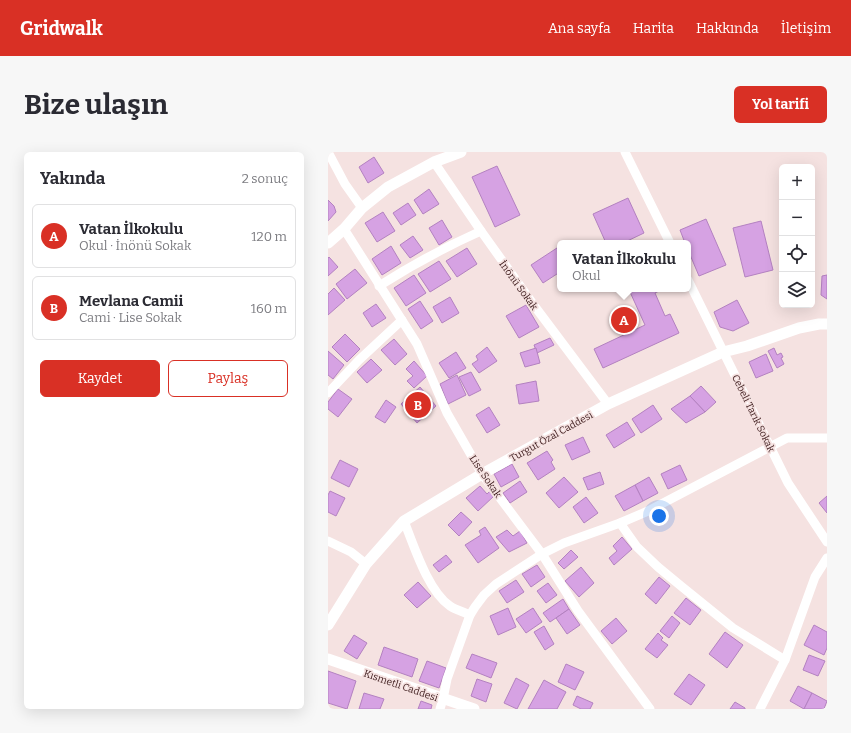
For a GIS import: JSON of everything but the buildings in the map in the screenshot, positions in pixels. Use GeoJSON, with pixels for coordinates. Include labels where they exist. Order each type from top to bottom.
{"type":"FeatureCollection","features":[{"type":"Feature","properties":{"kind":"street"},"geometry":{"type":"LineString","coordinates":[[328,152],[345,184],[362,208]]}},
{"type":"Feature","properties":{"kind":"street"},"geometry":{"type":"LineString","coordinates":[[328,243],[344,229],[362,208],[388,187],[434,162],[461,152]]}},
{"type":"Feature","properties":{"kind":"street"},"geometry":{"type":"LineString","coordinates":[[625,152],[669,240]]}},
{"type":"Feature","properties":{"kind":"street","name":"İnönü Sokak"},"geometry":{"type":"LineString","coordinates":[[434,162],[540,314],[608,404]]}},
{"type":"Feature","properties":{"kind":"street","name":"Lise Sokak"},"geometry":{"type":"LineString","coordinates":[[344,229],[417,344],[447,412],[482,474],[542,554],[578,611],[650,709]]}},
{"type":"Feature","properties":{"kind":"street"},"geometry":{"type":"LineString","coordinates":[[379,286],[450,244],[481,231]]}},
{"type":"Feature","properties":{"kind":"street","name":"Cebeli Tarık Sokak"},"geometry":{"type":"LineString","coordinates":[[691,286],[788,483],[827,542]]}},
{"type":"Feature","properties":{"kind":"street"},"geometry":{"type":"LineString","coordinates":[[328,392],[359,360],[402,320]]}},
{"type":"Feature","properties":{"kind":"street","name":"Turgut Özal Caddesi"},"geometry":{"type":"LineString","coordinates":[[328,625],[366,564],[404,521],[482,474],[608,404],[723,352],[747,346],[799,328],[827,324]]}},
{"type":"Feature","properties":{"kind":"street"},"geometry":{"type":"LineString","coordinates":[[441,704],[447,679],[470,615],[484,595],[496,584],[542,554],[564,543],[620,523],[660,505],[786,438],[827,438]]}},
{"type":"Feature","properties":{"kind":"street"},"geometry":{"type":"LineString","coordinates":[[404,521],[419,560],[436,593],[450,606],[470,615]]}},
{"type":"Feature","properties":{"kind":"street"},"geometry":{"type":"LineString","coordinates":[[620,523],[638,547],[658,567],[733,628],[785,660]]}},
{"type":"Feature","properties":{"kind":"street"},"geometry":{"type":"LineString","coordinates":[[328,541],[351,552],[366,564]]}},
{"type":"Feature","properties":{"kind":"street"},"geometry":{"type":"LineString","coordinates":[[764,708],[785,660],[815,577],[827,558]]}},
{"type":"Feature","properties":{"kind":"street","name":"Kısmetli Caddesi"},"geometry":{"type":"LineString","coordinates":[[328,659],[441,704],[474,709]]}},
{"type":"Feature","properties":{"kind":"place","name":"Vatan İlkokulu"},"geometry":{"type":"Point","coordinates":[624,320]}},
{"type":"Feature","properties":{"kind":"place","name":"Mevlana Camii"},"geometry":{"type":"Point","coordinates":[418,405]}}]}
